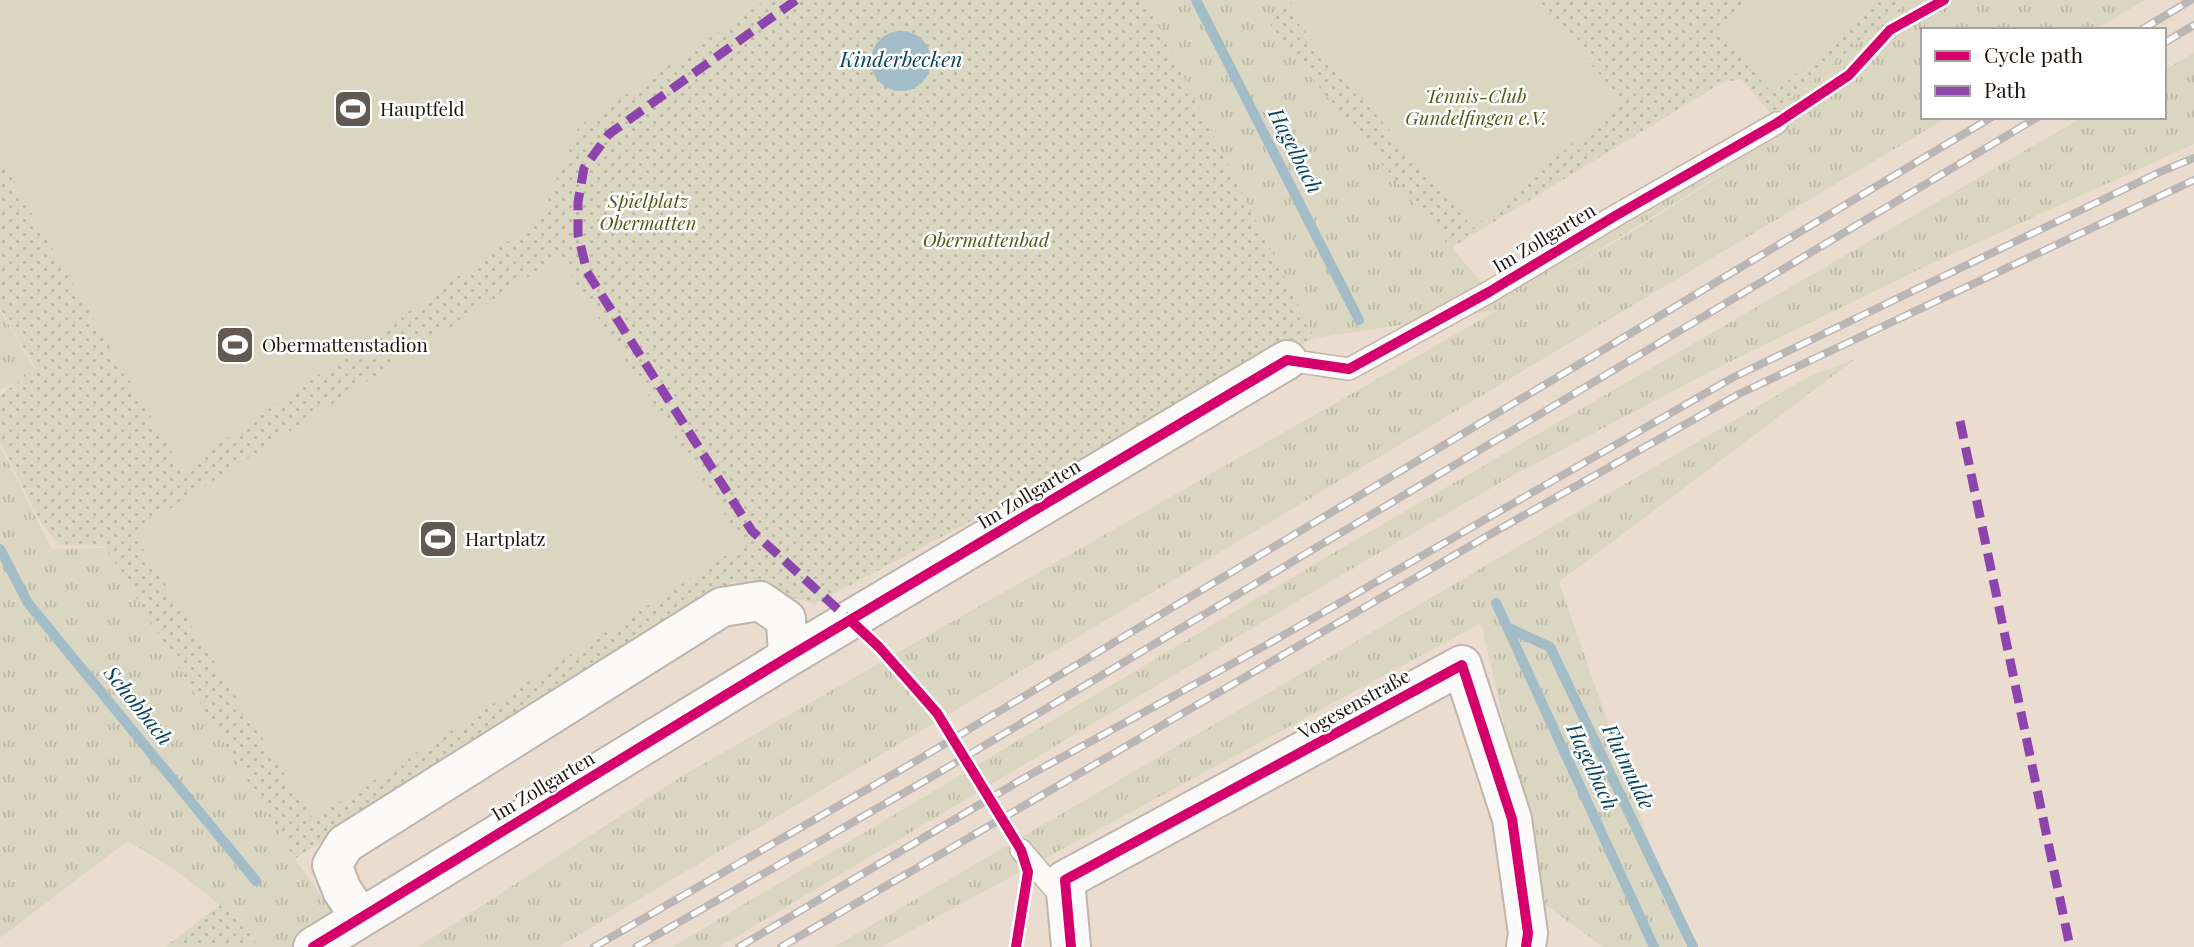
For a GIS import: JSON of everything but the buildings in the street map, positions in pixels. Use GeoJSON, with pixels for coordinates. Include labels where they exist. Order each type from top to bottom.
{"type":"FeatureCollection","features":[{"type":"Feature","properties":{"kind":"street","name":"Im Zollgarten"},"geometry":{"type":"LineString","coordinates":[[313,947],[788,657],[1287,360]]}},
{"type":"Feature","properties":{"kind":"street"},"geometry":{"type":"LineString","coordinates":[[360,918],[342,890],[332,865],[345,844],[722,607],[760,601],[786,619],[788,657]]}},
{"type":"Feature","properties":{"kind":"street","name":"Vogesenstraße"},"geometry":{"type":"LineString","coordinates":[[1071,947],[1065,880],[1462,665],[1512,819],[1528,933],[1526,947]]}},
{"type":"Feature","properties":{"kind":"lane","name":"Im Zollgarten"},"geometry":{"type":"LineString","coordinates":[[1287,360],[1349,369],[1489,292],[1777,123]]}},
{"type":"Feature","properties":{"kind":"lane"},"geometry":{"type":"LineString","coordinates":[[1021,850],[1067,903]]}},
{"type":"Feature","properties":{"kind":"green space"},"geometry":{"type":"Polygon","coordinates":[[[0,0],[1145,0],[1315,338],[815,604],[733,581],[295,859],[105,546],[58,545],[38,518],[0,441],[0,395],[36,369],[0,308],[0,0]]]}},
{"type":"Feature","properties":{"kind":"green space","name":"Obermattenstadion"},"geometry":{"type":"Polygon","coordinates":[[[0,0],[766,0],[579,126],[540,219],[182,470],[19,192],[0,154],[0,0]]]}},
{"type":"Feature","properties":{"kind":"green space"},"geometry":{"type":"Polygon","coordinates":[[[1145,0],[1281,0],[1270,27],[1489,292],[1777,122],[1771,114],[1910,0],[2145,0],[2098,28],[1921,28],[1921,119],[1945,119],[559,947],[418,947],[682,776],[1498,310],[1315,338],[1145,0]],[[1728,171],[1551,279],[1632,232],[1728,171]]]}},
{"type":"Feature","properties":{"kind":"green space","name":"Tennis-Club Gundelfingen e.V."},"geometry":{"type":"Polygon","coordinates":[[[1281,0],[1910,0],[1771,114],[1741,79],[1721,83],[1451,248],[1270,27],[1281,0]]]}},
{"type":"Feature","properties":{"kind":"green space"},"geometry":{"type":"Polygon","coordinates":[[[1295,0],[1536,0],[1622,101],[1473,228],[1285,8],[1295,0]]]}},
{"type":"Feature","properties":{"kind":"green space"},"geometry":{"type":"Polygon","coordinates":[[[1748,0],[1880,0],[1773,94],[1716,29],[1748,0]]]}},
{"type":"Feature","properties":{"kind":"green space"},"geometry":{"type":"Polygon","coordinates":[[[2194,53],[2194,144],[1922,268],[1711,371],[1503,481],[719,947],[672,947],[1335,552],[2080,119],[2166,119],[2166,69],[2194,53]]]}},
{"type":"Feature","properties":{"kind":"green space","name":"Hartplatz"},"geometry":{"type":"Polygon","coordinates":[[[559,257],[744,544],[313,819],[133,533],[559,257]]]}},
{"type":"Feature","properties":{"kind":"green space"},"geometry":{"type":"Polygon","coordinates":[[[0,310],[37,373],[0,390],[0,310]]]}},
{"type":"Feature","properties":{"kind":"green space"},"geometry":{"type":"Polygon","coordinates":[[[1855,359],[1559,582],[1686,947],[1603,947],[1546,905],[1481,623],[881,947],[834,947],[1808,377],[1855,359]]]}},
{"type":"Feature","properties":{"kind":"green space"},"geometry":{"type":"Polygon","coordinates":[[[0,446],[52,549],[108,548],[295,859],[357,947],[258,947],[245,925],[178,872],[128,841],[0,938],[0,446]]]}},
{"type":"Feature","properties":{"kind":"green space"},"geometry":{"type":"Polygon","coordinates":[[[220,905],[245,925],[258,947],[165,947],[220,905]]]}},
{"type":"Feature","properties":{"kind":"water","name":"Kinderbecken"},"geometry":{"type":"Polygon","coordinates":[[[895,31],[907,31],[926,44],[931,61],[929,73],[918,86],[907,91],[895,91],[876,78],[871,67],[871,55],[884,36],[895,31]]]}},
{"type":"Feature","properties":{"kind":"waterway","name":"Hagelbach"},"geometry":{"type":"LineString","coordinates":[[1196,0],[1359,320]]}},
{"type":"Feature","properties":{"kind":"waterway","name":"Schobbach"},"geometry":{"type":"LineString","coordinates":[[0,549],[28,603],[256,881]]}},
{"type":"Feature","properties":{"kind":"waterway","name":"Hagelbach"},"geometry":{"type":"LineString","coordinates":[[1496,603],[1654,947]]}},
{"type":"Feature","properties":{"kind":"waterway","name":"Flutmulde"},"geometry":{"type":"LineString","coordinates":[[1507,627],[1550,647],[1693,947]]}},
{"type":"Feature","properties":{"kind":"railway"},"geometry":{"type":"LineString","coordinates":[[2144,28],[2191,0]]}},
{"type":"Feature","properties":{"kind":"railway"},"geometry":{"type":"LineString","coordinates":[[2166,42],[2194,25]]}},
{"type":"Feature","properties":{"kind":"railway"},"geometry":{"type":"LineString","coordinates":[[594,947],[916,761],[1989,119]]}},
{"type":"Feature","properties":{"kind":"railway"},"geometry":{"type":"LineString","coordinates":[[636,947],[928,779],[2035,119]]}},
{"type":"Feature","properties":{"kind":"railway"},"geometry":{"type":"LineString","coordinates":[[739,947],[1026,777],[1268,644],[1732,378],[2194,158]]}},
{"type":"Feature","properties":{"kind":"railway"},"geometry":{"type":"LineString","coordinates":[[781,947],[1489,535],[1739,394],[2194,180]]}},
{"type":"Feature","properties":{"kind":"marked path"},"geometry":{"type":"LineString","coordinates":[[796,0],[609,134],[584,168],[578,202],[578,235],[587,272],[752,531],[854,624]]}},
{"type":"Feature","properties":{"kind":"marked path"},"geometry":{"type":"LineString","coordinates":[[1960,421],[2070,947]]}},
{"type":"Feature","properties":{"kind":"cycle path"},"geometry":{"type":"LineString","coordinates":[[313,947],[788,657],[1287,360],[1349,369],[1489,292],[1777,123],[1849,75],[1890,30],[1944,0]]}},
{"type":"Feature","properties":{"kind":"cycle path"},"geometry":{"type":"LineString","coordinates":[[851,621],[879,647],[937,713],[1021,850],[1028,872],[1016,947]]}},
{"type":"Feature","properties":{"kind":"cycle path"},"geometry":{"type":"LineString","coordinates":[[1071,947],[1065,880],[1462,665],[1512,819],[1528,933],[1526,947]]}},
{"type":"Feature","properties":{"kind":"place","name":"Hauptfeld"},"geometry":{"type":"Point","coordinates":[353,109]}},
{"type":"Feature","properties":{"kind":"place","name":"Obermattenstadion"},"geometry":{"type":"Point","coordinates":[235,345]}},
{"type":"Feature","properties":{"kind":"place","name":"Hartplatz"},"geometry":{"type":"Point","coordinates":[438,539]}},
{"type":"Feature","properties":{"kind":"park label","name":"Spielplatz Obermatten"},"geometry":{"type":"Point","coordinates":[648,212]}},
{"type":"Feature","properties":{"kind":"park label","name":"Obermattenbad"},"geometry":{"type":"Point","coordinates":[986,240]}}]}
